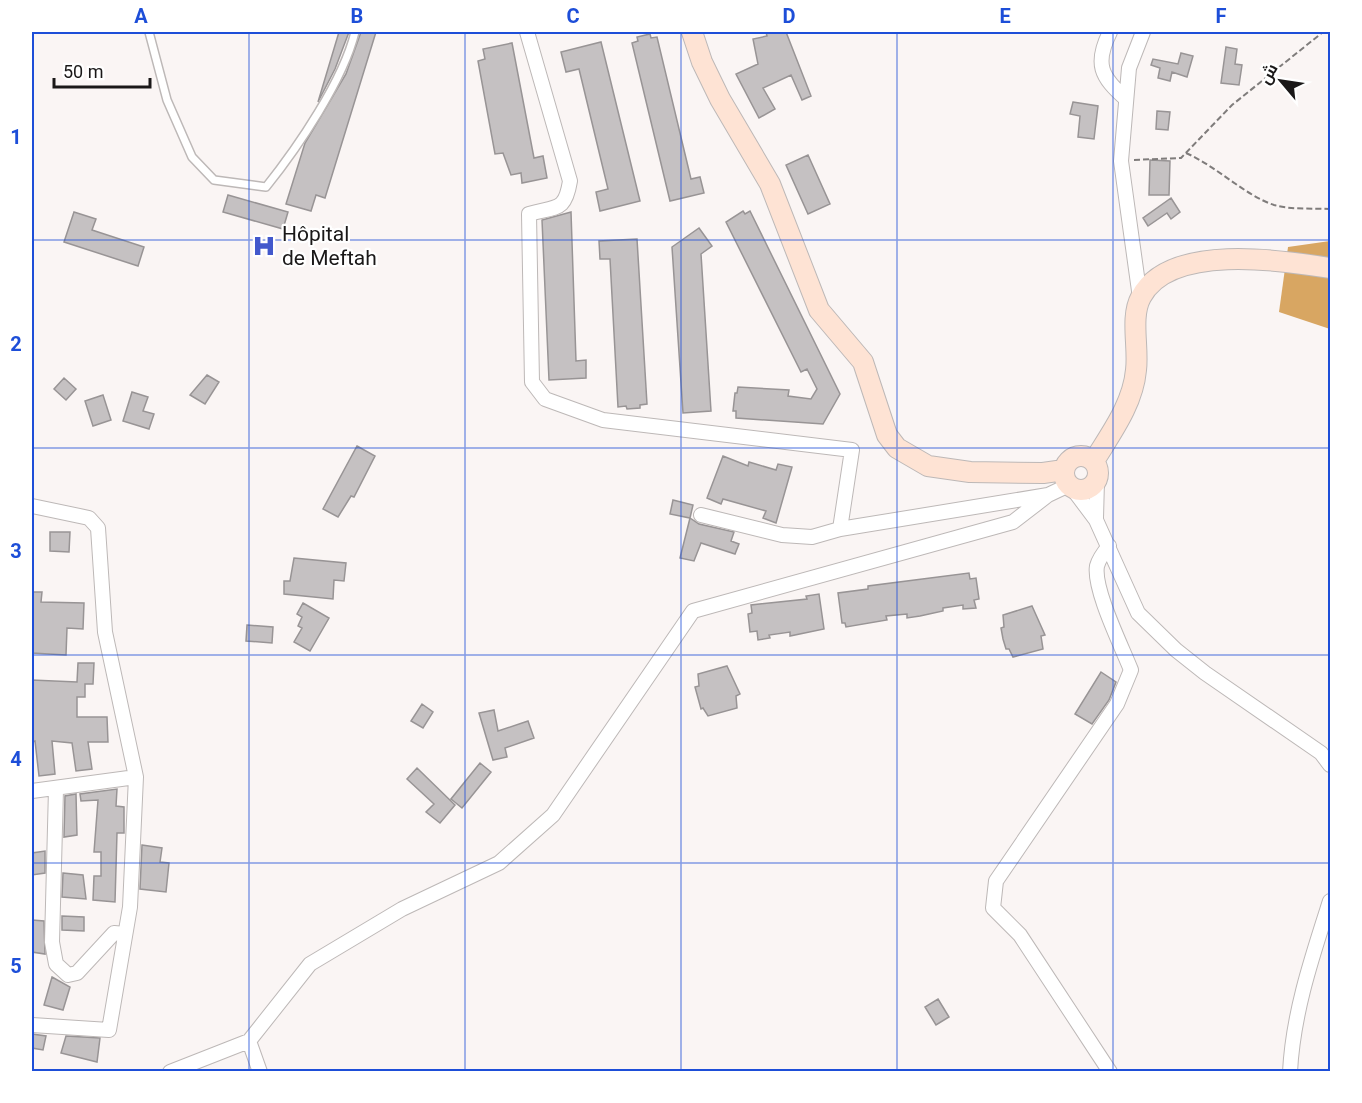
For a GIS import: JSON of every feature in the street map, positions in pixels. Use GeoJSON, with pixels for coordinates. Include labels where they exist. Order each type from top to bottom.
{"type":"FeatureCollection","features":[{"type":"Feature","properties":{"kind":"main road"},"geometry":{"type":"LineString","coordinates":[[692,32],[702,62],[720,99],[770,184],[819,310],[863,362],[887,435],[897,448],[928,466],[970,472],[1043,473],[1068,481],[1083,491],[1097,481],[1098,471],[1094,461],[1079,456],[1069,461],[1068,481]]}},
{"type":"Feature","properties":{"kind":"main road"},"geometry":{"type":"LineString","coordinates":[[1094,461],[1124,411],[1134,385],[1137,314],[1140,298],[1149,285],[1160,276],[1180,266],[1194,263],[1277,261],[1330,268]]}},
{"type":"Feature","properties":{"kind":"street"},"geometry":{"type":"LineString","coordinates":[[527,32],[570,181],[567,200],[563,205],[529,214],[532,382],[544,399],[603,420],[852,450],[840,529]]}},
{"type":"Feature","properties":{"kind":"street"},"geometry":{"type":"LineString","coordinates":[[1110,32],[1101,60],[1102,74],[1106,81],[1126,99]]}},
{"type":"Feature","properties":{"kind":"street"},"geometry":{"type":"LineString","coordinates":[[1140,298],[1120,161],[1129,68],[1143,32]]}},
{"type":"Feature","properties":{"kind":"street"},"geometry":{"type":"LineString","coordinates":[[170,1071],[249,1041],[310,964],[402,909],[498,863],[553,815],[693,611],[1013,522],[1068,481],[1096,520],[1138,613],[1176,650],[1321,753],[1330,765]]}},
{"type":"Feature","properties":{"kind":"street"},"geometry":{"type":"LineString","coordinates":[[1096,520],[1097,481]]}},
{"type":"Feature","properties":{"kind":"street"},"geometry":{"type":"LineString","coordinates":[[701,515],[782,535],[812,537],[840,529],[1048,495]]}},
{"type":"Feature","properties":{"kind":"street"},"geometry":{"type":"LineString","coordinates":[[32,506],[89,518],[98,528],[105,632],[136,777],[130,907],[109,1030],[32,1025]]}},
{"type":"Feature","properties":{"kind":"street"},"geometry":{"type":"LineString","coordinates":[[1109,546],[1100,557],[1097,574],[1104,602],[1131,670],[1117,704],[996,881],[993,908],[1020,935],[1110,1071]]}},
{"type":"Feature","properties":{"kind":"street"},"geometry":{"type":"LineString","coordinates":[[32,791],[136,777]]}},
{"type":"Feature","properties":{"kind":"street"},"geometry":{"type":"LineString","coordinates":[[56,789],[52,942],[56,964],[68,975],[77,973],[114,933],[125,934]]}},
{"type":"Feature","properties":{"kind":"street"},"geometry":{"type":"LineString","coordinates":[[1290,1071],[1291,1051],[1306,975],[1330,901]]}},
{"type":"Feature","properties":{"kind":"street"},"geometry":{"type":"LineString","coordinates":[[249,1041],[260,1071]]}},
{"type":"Feature","properties":{"kind":"lane"},"geometry":{"type":"LineString","coordinates":[[149,32],[167,100],[192,157],[214,180],[266,187],[297,147],[350,51],[355,32]]}},
{"type":"Feature","properties":{"kind":"path"},"geometry":{"type":"LineString","coordinates":[[1120,161],[1181,158],[1232,105],[1323,32]]}},
{"type":"Feature","properties":{"kind":"path"},"geometry":{"type":"LineString","coordinates":[[1185,153],[1207,162],[1228,179],[1275,205],[1330,209]]}},
{"type":"Feature","properties":{"kind":"shaded area"},"geometry":{"type":"Polygon","coordinates":[[[1330,241],[1330,329],[1279,312],[1288,247],[1330,241]]]}},
{"type":"Feature","properties":{"kind":"building"},"geometry":{"type":"Polygon","coordinates":[[[339,32],[349,32],[335,69],[318,102],[339,32]]]}},
{"type":"Feature","properties":{"kind":"building"},"geometry":{"type":"Polygon","coordinates":[[[361,32],[376,32],[325,198],[316,195],[311,211],[286,204],[305,143],[346,74],[361,32]]]}},
{"type":"Feature","properties":{"kind":"building"},"geometry":{"type":"Polygon","coordinates":[[[766,32],[786,32],[811,96],[802,100],[791,75],[763,88],[775,109],[759,118],[736,74],[758,64],[753,39],[767,36],[766,32]]]}},
{"type":"Feature","properties":{"kind":"building"},"geometry":{"type":"Polygon","coordinates":[[[650,34],[651,38],[657,37],[691,179],[700,177],[704,193],[670,201],[632,43],[638,41],[637,37],[650,34]]]}},
{"type":"Feature","properties":{"kind":"building"},"geometry":{"type":"Polygon","coordinates":[[[601,42],[640,201],[600,211],[596,192],[608,189],[579,69],[566,72],[561,52],[601,42]]]}},
{"type":"Feature","properties":{"kind":"building"},"geometry":{"type":"Polygon","coordinates":[[[512,43],[534,158],[543,156],[547,178],[522,183],[521,173],[511,175],[503,153],[495,154],[478,61],[485,59],[483,49],[512,43]]]}},
{"type":"Feature","properties":{"kind":"building"},"geometry":{"type":"Polygon","coordinates":[[[1226,47],[1237,49],[1235,64],[1242,65],[1239,85],[1221,83],[1226,47]]]}},
{"type":"Feature","properties":{"kind":"building"},"geometry":{"type":"Polygon","coordinates":[[[1181,53],[1193,56],[1187,77],[1172,72],[1170,81],[1158,78],[1160,68],[1151,65],[1153,59],[1178,64],[1181,53]]]}},
{"type":"Feature","properties":{"kind":"building"},"geometry":{"type":"Polygon","coordinates":[[[1073,102],[1098,106],[1094,139],[1078,137],[1080,116],[1070,114],[1073,102]]]}},
{"type":"Feature","properties":{"kind":"building"},"geometry":{"type":"Polygon","coordinates":[[[1157,111],[1170,112],[1168,130],[1156,129],[1157,111]]]}},
{"type":"Feature","properties":{"kind":"building"},"geometry":{"type":"Polygon","coordinates":[[[808,155],[830,204],[808,214],[786,165],[808,155]]]}},
{"type":"Feature","properties":{"kind":"building"},"geometry":{"type":"Polygon","coordinates":[[[1150,160],[1170,161],[1169,195],[1149,195],[1150,160]]]}},
{"type":"Feature","properties":{"kind":"building"},"geometry":{"type":"Polygon","coordinates":[[[228,195],[288,212],[283,229],[223,212],[228,195]]]}},
{"type":"Feature","properties":{"kind":"building"},"geometry":{"type":"Polygon","coordinates":[[[1171,198],[1180,212],[1171,219],[1167,213],[1148,226],[1143,218],[1171,198]]]}},
{"type":"Feature","properties":{"kind":"building"},"geometry":{"type":"Polygon","coordinates":[[[743,211],[745,214],[750,211],[840,394],[823,424],[736,418],[736,411],[733,411],[738,387],[789,390],[788,396],[811,399],[817,389],[807,369],[801,372],[726,222],[743,211]]]}},
{"type":"Feature","properties":{"kind":"building"},"geometry":{"type":"Polygon","coordinates":[[[74,212],[96,219],[92,230],[144,247],[138,266],[64,242],[74,212]]]}},
{"type":"Feature","properties":{"kind":"building"},"geometry":{"type":"Polygon","coordinates":[[[571,212],[576,361],[586,360],[586,378],[549,380],[542,220],[571,212]]]}},
{"type":"Feature","properties":{"kind":"building"},"geometry":{"type":"Polygon","coordinates":[[[699,228],[712,246],[701,254],[711,411],[683,413],[672,247],[699,228]]]}},
{"type":"Feature","properties":{"kind":"building"},"geometry":{"type":"Polygon","coordinates":[[[637,239],[647,404],[640,405],[640,408],[627,409],[626,406],[618,407],[610,259],[600,259],[599,241],[637,239]]]}},
{"type":"Feature","properties":{"kind":"building"},"geometry":{"type":"Polygon","coordinates":[[[207,375],[219,382],[205,404],[190,395],[207,375]]]}},
{"type":"Feature","properties":{"kind":"building"},"geometry":{"type":"Polygon","coordinates":[[[64,378],[76,389],[66,400],[54,389],[64,378]]]}},
{"type":"Feature","properties":{"kind":"building"},"geometry":{"type":"Polygon","coordinates":[[[132,392],[148,397],[143,411],[154,414],[149,429],[123,421],[132,392]]]}},
{"type":"Feature","properties":{"kind":"building"},"geometry":{"type":"Polygon","coordinates":[[[103,395],[111,420],[93,426],[85,401],[103,395]]]}},
{"type":"Feature","properties":{"kind":"building"},"geometry":{"type":"Polygon","coordinates":[[[357,446],[375,456],[354,497],[351,496],[338,517],[323,509],[357,446]]]}},
{"type":"Feature","properties":{"kind":"building"},"geometry":{"type":"Polygon","coordinates":[[[723,456],[748,466],[749,462],[776,470],[778,464],[792,467],[776,523],[763,518],[766,511],[723,499],[721,504],[707,498],[723,456]]]}},
{"type":"Feature","properties":{"kind":"building"},"geometry":{"type":"Polygon","coordinates":[[[673,500],[693,505],[690,518],[670,514],[673,500]]]}},
{"type":"Feature","properties":{"kind":"building"},"geometry":{"type":"Polygon","coordinates":[[[690,518],[699,524],[734,532],[731,541],[739,544],[735,554],[701,543],[694,561],[680,558],[690,518]]]}},
{"type":"Feature","properties":{"kind":"building"},"geometry":{"type":"Polygon","coordinates":[[[50,532],[70,532],[69,552],[50,551],[50,532]]]}},
{"type":"Feature","properties":{"kind":"building"},"geometry":{"type":"Polygon","coordinates":[[[294,558],[346,563],[344,581],[334,580],[333,599],[284,594],[284,581],[290,581],[294,558]]]}},
{"type":"Feature","properties":{"kind":"building"},"geometry":{"type":"Polygon","coordinates":[[[969,573],[970,579],[976,578],[979,599],[974,600],[976,608],[963,609],[963,605],[907,618],[907,614],[886,616],[887,620],[846,627],[845,623],[842,623],[838,593],[868,589],[868,586],[969,573]]]}},
{"type":"Feature","properties":{"kind":"building"},"geometry":{"type":"Polygon","coordinates":[[[32,592],[42,592],[41,602],[84,603],[83,629],[67,628],[66,655],[32,653],[32,592]]]}},
{"type":"Feature","properties":{"kind":"building"},"geometry":{"type":"Polygon","coordinates":[[[819,594],[824,629],[790,636],[790,632],[769,635],[770,638],[758,640],[757,631],[750,632],[748,614],[752,613],[751,605],[807,599],[806,596],[819,594]]]}},
{"type":"Feature","properties":{"kind":"building"},"geometry":{"type":"Polygon","coordinates":[[[303,603],[329,618],[310,651],[294,642],[302,628],[298,626],[302,617],[297,614],[303,603]]]}},
{"type":"Feature","properties":{"kind":"building"},"geometry":{"type":"Polygon","coordinates":[[[1032,606],[1045,635],[1041,636],[1043,649],[1013,657],[1009,649],[1006,649],[1003,639],[1001,628],[1004,627],[1003,615],[1032,606]]]}},
{"type":"Feature","properties":{"kind":"building"},"geometry":{"type":"Polygon","coordinates":[[[247,625],[273,627],[272,643],[246,641],[247,625]]]}},
{"type":"Feature","properties":{"kind":"building"},"geometry":{"type":"Polygon","coordinates":[[[78,663],[94,663],[93,684],[85,684],[85,697],[77,697],[77,717],[107,717],[108,742],[88,742],[92,769],[76,771],[72,743],[52,741],[55,774],[39,776],[35,741],[32,742],[32,680],[77,682],[78,663]]]}},
{"type":"Feature","properties":{"kind":"building"},"geometry":{"type":"Polygon","coordinates":[[[727,666],[740,694],[736,696],[737,708],[708,716],[703,708],[701,709],[695,687],[699,686],[698,674],[727,666]]]}},
{"type":"Feature","properties":{"kind":"building"},"geometry":{"type":"Polygon","coordinates":[[[1101,672],[1116,682],[1109,700],[1092,724],[1075,714],[1101,672]]]}},
{"type":"Feature","properties":{"kind":"building"},"geometry":{"type":"Polygon","coordinates":[[[422,704],[433,712],[423,728],[411,721],[422,704]]]}},
{"type":"Feature","properties":{"kind":"building"},"geometry":{"type":"Polygon","coordinates":[[[494,710],[498,731],[528,721],[534,738],[505,748],[507,757],[493,760],[479,713],[494,710]]]}},
{"type":"Feature","properties":{"kind":"building"},"geometry":{"type":"Polygon","coordinates":[[[480,763],[491,772],[462,808],[451,799],[480,763]]]}},
{"type":"Feature","properties":{"kind":"building"},"geometry":{"type":"Polygon","coordinates":[[[417,768],[455,805],[440,823],[426,812],[434,804],[407,779],[417,768]]]}},
{"type":"Feature","properties":{"kind":"building"},"geometry":{"type":"Polygon","coordinates":[[[117,789],[116,806],[124,807],[124,833],[117,833],[115,902],[93,900],[94,876],[101,876],[101,852],[94,852],[98,800],[81,801],[80,794],[117,789]]]}},
{"type":"Feature","properties":{"kind":"building"},"geometry":{"type":"Polygon","coordinates":[[[76,794],[77,835],[64,837],[65,796],[76,794]]]}},
{"type":"Feature","properties":{"kind":"building"},"geometry":{"type":"Polygon","coordinates":[[[142,845],[162,848],[160,862],[169,863],[166,892],[140,889],[142,845]]]}},
{"type":"Feature","properties":{"kind":"building"},"geometry":{"type":"Polygon","coordinates":[[[45,851],[45,873],[32,875],[32,853],[45,851]]]}},
{"type":"Feature","properties":{"kind":"building"},"geometry":{"type":"Polygon","coordinates":[[[63,873],[83,875],[86,899],[62,897],[63,873]]]}},
{"type":"Feature","properties":{"kind":"building"},"geometry":{"type":"Polygon","coordinates":[[[62,916],[84,917],[84,931],[62,930],[62,916]]]}},
{"type":"Feature","properties":{"kind":"building"},"geometry":{"type":"Polygon","coordinates":[[[32,920],[44,921],[45,954],[32,952],[32,920]]]}},
{"type":"Feature","properties":{"kind":"building"},"geometry":{"type":"Polygon","coordinates":[[[52,977],[70,987],[63,1010],[44,1005],[52,977]]]}},
{"type":"Feature","properties":{"kind":"building"},"geometry":{"type":"Polygon","coordinates":[[[938,999],[949,1017],[936,1025],[925,1007],[938,999]]]}},
{"type":"Feature","properties":{"kind":"building"},"geometry":{"type":"Polygon","coordinates":[[[32,1034],[46,1036],[43,1050],[32,1048],[32,1034]]]}},
{"type":"Feature","properties":{"kind":"building"},"geometry":{"type":"Polygon","coordinates":[[[66,1036],[100,1038],[97,1062],[61,1053],[66,1036]]]}},
{"type":"Feature","properties":{"kind":"place","name":"Hôpital de Meftah"},"geometry":{"type":"Point","coordinates":[264,246]}}]}
